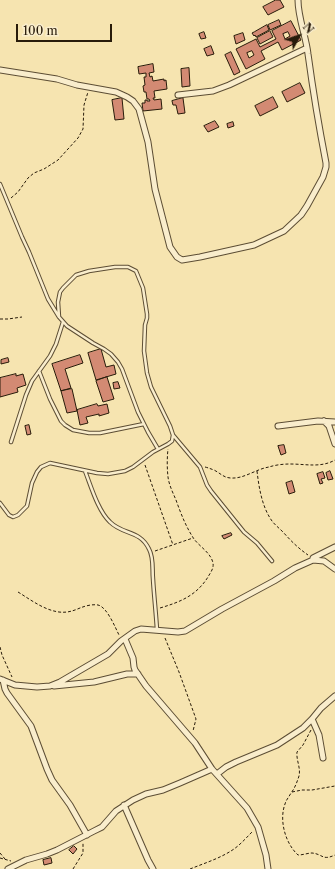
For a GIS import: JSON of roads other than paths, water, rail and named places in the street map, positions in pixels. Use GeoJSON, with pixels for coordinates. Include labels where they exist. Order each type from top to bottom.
{"type":"FeatureCollection","features":[{"type":"Feature","properties":{"kind":"street"},"geometry":{"type":"LineString","coordinates":[[0,70],[57,79],[91,88],[116,92],[133,101],[139,109],[148,142],[155,189],[170,248],[177,257],[182,260],[254,245],[284,231],[301,215],[315,193],[326,167],[298,0]]}},
{"type":"Feature","properties":{"kind":"street"},"geometry":{"type":"LineString","coordinates":[[178,95],[213,91],[307,48]]}},
{"type":"Feature","properties":{"kind":"street"},"geometry":{"type":"LineString","coordinates":[[324,420],[329,426],[335,444]]}},
{"type":"Feature","properties":{"kind":"street"},"geometry":{"type":"LineString","coordinates":[[278,426],[324,420],[335,422]]}},
{"type":"Feature","properties":{"kind":"street"},"geometry":{"type":"LineString","coordinates":[[50,686],[60,682],[108,654],[135,631],[141,629],[178,632],[185,631],[222,609],[313,560],[335,546]]}},
{"type":"Feature","properties":{"kind":"street"},"geometry":{"type":"LineString","coordinates":[[313,560],[324,561],[335,569]]}},
{"type":"Feature","properties":{"kind":"street"},"geometry":{"type":"LineString","coordinates":[[123,640],[131,651],[134,667],[155,698],[191,739],[212,768],[247,808],[258,827],[266,855],[268,869]]}},
{"type":"Feature","properties":{"kind":"street"},"geometry":{"type":"LineString","coordinates":[[1,679],[15,685],[37,687],[94,682],[127,674],[138,674]]}},
{"type":"Feature","properties":{"kind":"street"},"geometry":{"type":"LineString","coordinates":[[1,679],[5,689],[31,726],[46,770],[70,805],[85,836]]}},
{"type":"Feature","properties":{"kind":"street"},"geometry":{"type":"LineString","coordinates":[[0,693],[5,689]]}},
{"type":"Feature","properties":{"kind":"street"},"geometry":{"type":"LineString","coordinates":[[218,774],[226,767],[236,762],[277,745],[303,728],[313,721],[321,708],[335,696]]}},
{"type":"Feature","properties":{"kind":"street"},"geometry":{"type":"LineString","coordinates":[[313,721],[319,736],[323,758]]}},
{"type":"Feature","properties":{"kind":"street"},"geometry":{"type":"LineString","coordinates":[[8,869],[31,858],[47,854],[102,827],[116,811],[124,805],[146,794],[163,790],[212,768]]}},
{"type":"Feature","properties":{"kind":"street"},"geometry":{"type":"LineString","coordinates":[[124,805],[153,869]]}},
{"type":"Feature","properties":{"kind":"lane"},"geometry":{"type":"LineString","coordinates":[[0,184],[48,299],[63,322],[77,333],[111,354],[118,362],[138,412],[158,449]]}},
{"type":"Feature","properties":{"kind":"lane"},"geometry":{"type":"LineString","coordinates":[[59,317],[58,302],[61,290],[76,275],[128,267],[136,271],[143,288],[147,314],[144,351],[147,372],[151,387],[168,419],[173,436],[198,466],[211,491],[244,532],[257,543],[272,562]]}},
{"type":"Feature","properties":{"kind":"lane"},"geometry":{"type":"LineString","coordinates":[[11,442],[32,381],[50,356],[56,344],[63,322]]}},
{"type":"Feature","properties":{"kind":"lane"},"geometry":{"type":"LineString","coordinates":[[39,371],[50,400],[61,421],[73,430],[100,433],[144,424]]}},
{"type":"Feature","properties":{"kind":"lane"},"geometry":{"type":"LineString","coordinates":[[0,503],[9,515],[13,517],[18,515],[27,506],[32,483],[37,472],[42,467],[50,463],[97,473],[108,474],[124,471],[133,467],[158,449],[168,444],[172,441],[173,436]]}},
{"type":"Feature","properties":{"kind":"lane"},"geometry":{"type":"LineString","coordinates":[[84,470],[102,511],[109,521],[116,528],[138,536],[143,540],[149,549],[152,560],[156,610],[160,631]]}}]}
